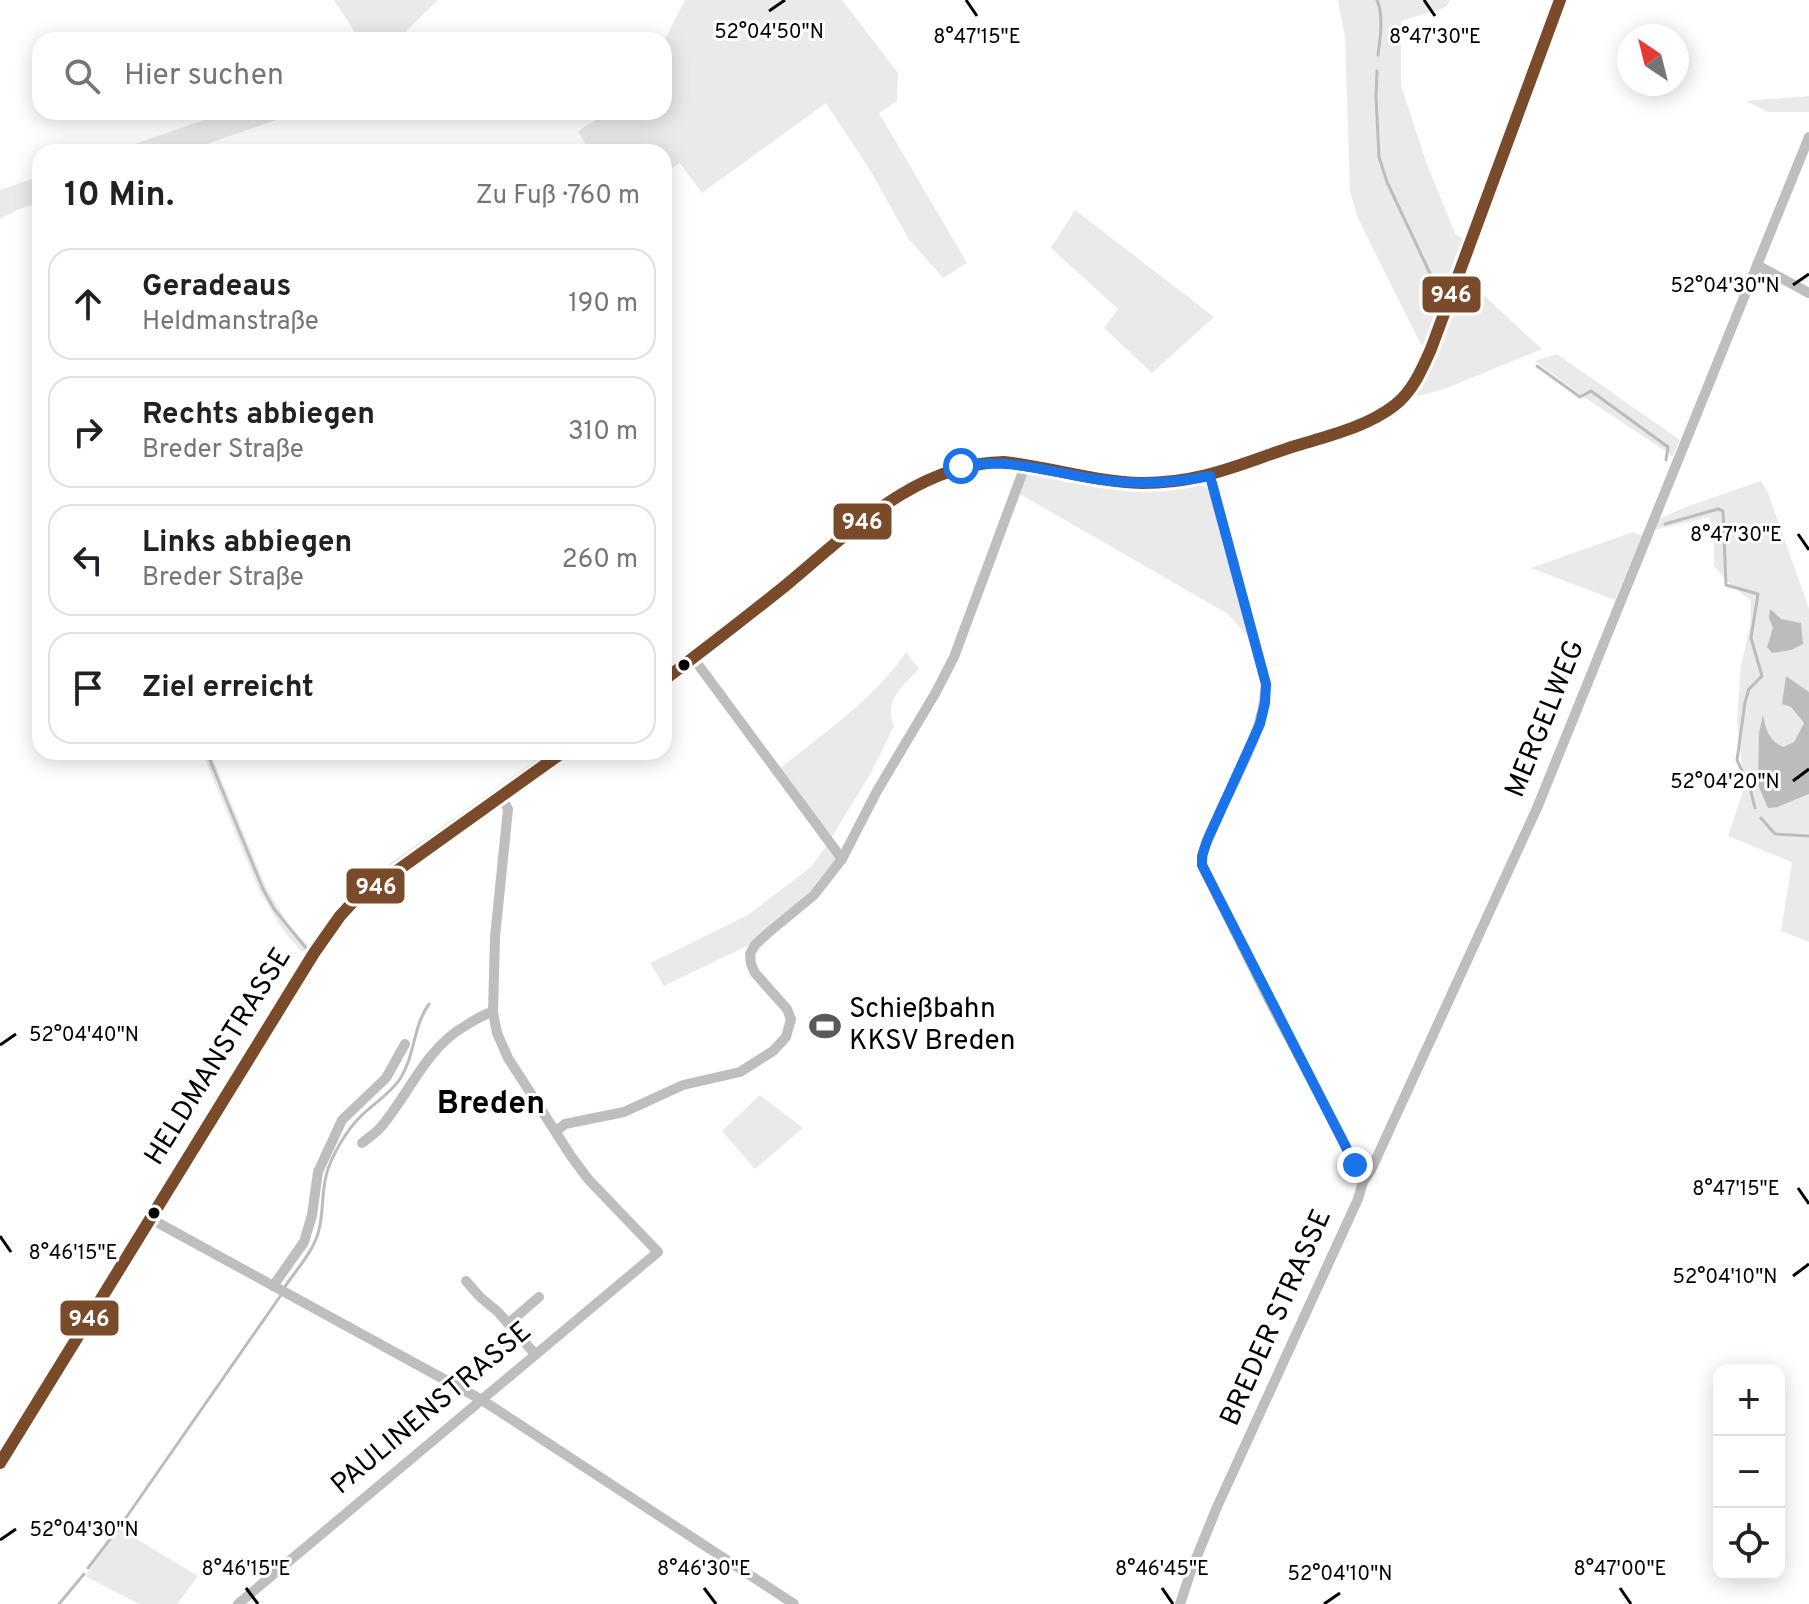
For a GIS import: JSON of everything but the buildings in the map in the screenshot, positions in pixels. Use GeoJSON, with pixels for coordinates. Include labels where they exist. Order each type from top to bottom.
{"type":"FeatureCollection","features":[{"type":"Feature","properties":{"kind":"main road"},"geometry":{"type":"LineString","coordinates":[[672,674],[898,496],[961,466],[992,462],[1109,481],[1154,484],[1210,476],[1345,430],[1391,408],[1406,394],[1417,376],[1460,272],[1560,0]]}},
{"type":"Feature","properties":{"kind":"main road","name":"HELDMANSTRASSE"},"geometry":{"type":"LineString","coordinates":[[0,1463],[314,953],[340,916],[370,889],[552,760]]}},
{"type":"Feature","properties":{"kind":"street","name":"MERGELWEG"},"geometry":{"type":"LineString","coordinates":[[1363,1182],[1537,808],[1809,137]]}},
{"type":"Feature","properties":{"kind":"street"},"geometry":{"type":"LineString","coordinates":[[1757,265],[1809,293]]}},
{"type":"Feature","properties":{"kind":"street"},"geometry":{"type":"LineString","coordinates":[[501,796],[508,809],[508,824],[495,937],[493,1012],[497,1033],[508,1058],[556,1131],[565,1124],[624,1112],[683,1085],[740,1072],[773,1051],[786,1037],[791,1019],[787,1009],[755,973],[750,954],[768,933],[814,895],[842,859],[877,791],[930,703],[954,657],[1025,466]]}},
{"type":"Feature","properties":{"kind":"street"},"geometry":{"type":"LineString","coordinates":[[1210,476],[1266,684],[1260,724],[1207,841],[1202,865],[1363,1182]]}},
{"type":"Feature","properties":{"kind":"street"},"geometry":{"type":"LineString","coordinates":[[694,659],[842,859]]}},
{"type":"Feature","properties":{"kind":"street"},"geometry":{"type":"LineString","coordinates":[[362,1143],[380,1129],[441,1043],[457,1030],[493,1012]]}},
{"type":"Feature","properties":{"kind":"street"},"geometry":{"type":"LineString","coordinates":[[273,1286],[304,1242],[312,1215],[318,1172],[342,1120],[386,1078],[405,1044]]}},
{"type":"Feature","properties":{"kind":"street","name":"PAULINENSTRASSE"},"geometry":{"type":"LineString","coordinates":[[238,1604],[658,1252],[588,1179],[556,1131]]}},
{"type":"Feature","properties":{"kind":"street","name":"BREDER STRASSE"},"geometry":{"type":"LineString","coordinates":[[1180,1604],[1217,1507],[1358,1199],[1363,1182]]}},
{"type":"Feature","properties":{"kind":"street"},"geometry":{"type":"LineString","coordinates":[[151,1219],[482,1400],[794,1604]]}},
{"type":"Feature","properties":{"kind":"street"},"geometry":{"type":"LineString","coordinates":[[466,1281],[535,1354]]}},
{"type":"Feature","properties":{"kind":"street"},"geometry":{"type":"LineString","coordinates":[[509,1323],[539,1297]]}},
{"type":"Feature","properties":{"kind":"shaded area"},"geometry":{"type":"Polygon","coordinates":[[[334,0],[438,0],[405,32],[355,32],[334,0]]]}},
{"type":"Feature","properties":{"kind":"shaded area"},"geometry":{"type":"Polygon","coordinates":[[[685,0],[842,0],[898,73],[897,101],[879,113],[967,263],[943,278],[908,238],[870,170],[826,103],[702,193],[680,163],[672,168],[672,144],[585,144],[578,131],[596,120],[672,120],[672,32],[669,32],[685,0]]]}},
{"type":"Feature","properties":{"kind":"shaded area"},"geometry":{"type":"Polygon","coordinates":[[[1338,0],[1450,0],[1446,7],[1401,21],[1401,85],[1427,165],[1456,235],[1466,240],[1425,349],[1357,216],[1350,191],[1345,37],[1338,0]]]}},
{"type":"Feature","properties":{"kind":"shaded area"},"geometry":{"type":"Polygon","coordinates":[[[1809,96],[1809,112],[1768,112],[1746,101],[1809,96]]]}},
{"type":"Feature","properties":{"kind":"shaded area"},"geometry":{"type":"Polygon","coordinates":[[[205,120],[276,120],[207,144],[134,144],[205,120]]]}},
{"type":"Feature","properties":{"kind":"shaded area"},"geometry":{"type":"Polygon","coordinates":[[[32,179],[32,205],[0,219],[0,190],[32,179]]]}},
{"type":"Feature","properties":{"kind":"shaded area"},"geometry":{"type":"Polygon","coordinates":[[[1075,210],[1214,317],[1152,373],[1104,328],[1118,309],[1051,248],[1075,210]]]}},
{"type":"Feature","properties":{"kind":"shaded area"},"geometry":{"type":"Polygon","coordinates":[[[1464,277],[1542,349],[1447,388],[1407,399],[1464,277]]]}},
{"type":"Feature","properties":{"kind":"shaded area"},"geometry":{"type":"Polygon","coordinates":[[[1557,354],[1680,440],[1673,456],[1535,361],[1557,354]]]}},
{"type":"Feature","properties":{"kind":"shaded area"},"geometry":{"type":"Polygon","coordinates":[[[1032,471],[1196,483],[1210,490],[1251,640],[1228,614],[1018,493],[1025,474],[1032,471]]]}},
{"type":"Feature","properties":{"kind":"shaded area"},"geometry":{"type":"Polygon","coordinates":[[[1761,481],[1809,609],[1809,692],[1786,677],[1782,704],[1791,707],[1804,723],[1794,742],[1783,747],[1769,735],[1764,718],[1779,807],[1809,794],[1809,942],[1781,931],[1792,862],[1728,836],[1744,789],[1737,721],[1741,665],[1750,627],[1751,601],[1714,566],[1714,540],[1709,517],[1654,530],[1659,519],[1683,508],[1761,481]]]}},
{"type":"Feature","properties":{"kind":"shaded area"},"geometry":{"type":"Polygon","coordinates":[[[1633,532],[1642,536],[1615,600],[1531,568],[1633,532]]]}},
{"type":"Feature","properties":{"kind":"shaded area"},"geometry":{"type":"Polygon","coordinates":[[[1770,609],[1781,619],[1801,623],[1803,644],[1791,650],[1772,653],[1767,647],[1773,628],[1770,609]]]}},
{"type":"Feature","properties":{"kind":"shaded area"},"geometry":{"type":"Polygon","coordinates":[[[906,652],[919,669],[896,694],[891,709],[894,726],[872,771],[830,840],[778,770],[863,701],[906,652]]]}},
{"type":"Feature","properties":{"kind":"shaded area"},"geometry":{"type":"Polygon","coordinates":[[[1786,676],[1809,692],[1809,794],[1768,808],[1758,785],[1759,733],[1763,715],[1769,734],[1783,747],[1794,742],[1804,723],[1791,707],[1782,704],[1786,676]]]}},
{"type":"Feature","properties":{"kind":"shaded area"},"geometry":{"type":"Polygon","coordinates":[[[205,760],[213,760],[266,887],[288,924],[310,948],[302,952],[282,929],[259,890],[205,760]]]}},
{"type":"Feature","properties":{"kind":"shaded area"},"geometry":{"type":"Polygon","coordinates":[[[827,845],[837,860],[814,890],[751,944],[664,986],[650,963],[748,915],[811,867],[827,845]]]}},
{"type":"Feature","properties":{"kind":"shaded area"},"geometry":{"type":"Polygon","coordinates":[[[760,1095],[803,1128],[755,1169],[722,1131],[760,1095]]]}},
{"type":"Feature","properties":{"kind":"shaded area"},"geometry":{"type":"Polygon","coordinates":[[[120,1529],[198,1576],[177,1604],[139,1604],[85,1576],[120,1529]]]}},
{"type":"Feature","properties":{"kind":"waterway"},"geometry":{"type":"LineString","coordinates":[[1377,0],[1381,20],[1378,55]]}},
{"type":"Feature","properties":{"kind":"waterway"},"geometry":{"type":"LineString","coordinates":[[1377,71],[1379,157],[1387,182],[1435,284]]}},
{"type":"Feature","properties":{"kind":"waterway"},"geometry":{"type":"LineString","coordinates":[[1537,366],[1580,397],[1591,391],[1668,447],[1666,460]]}},
{"type":"Feature","properties":{"kind":"waterway"},"geometry":{"type":"LineString","coordinates":[[1665,524],[1718,509],[1723,511],[1726,585],[1758,594],[1751,638],[1762,676],[1749,689],[1745,702],[1737,760],[1755,808]]}},
{"type":"Feature","properties":{"kind":"waterway"},"geometry":{"type":"LineString","coordinates":[[210,760],[263,889],[274,909],[306,948]]}},
{"type":"Feature","properties":{"kind":"waterway"},"geometry":{"type":"LineString","coordinates":[[383,871],[539,760]]}},
{"type":"Feature","properties":{"kind":"waterway"},"geometry":{"type":"LineString","coordinates":[[1761,818],[1775,834],[1809,836]]}},
{"type":"Feature","properties":{"kind":"waterway"},"geometry":{"type":"LineString","coordinates":[[284,1288],[317,1238],[326,1177],[334,1156],[355,1122],[400,1079],[429,1004]]}},
{"type":"Feature","properties":{"kind":"waterway"},"geometry":{"type":"LineString","coordinates":[[123,1522],[281,1295]]}},
{"type":"Feature","properties":{"kind":"waterway"},"geometry":{"type":"LineString","coordinates":[[88,1568],[118,1529]]}},
{"type":"Feature","properties":{"kind":"waterway"},"geometry":{"type":"LineString","coordinates":[[59,1604],[84,1574]]}},
{"type":"Feature","properties":{"kind":"transit line","name":"946"},"geometry":{"type":"LineString","coordinates":[[672,674],[886,504],[942,474],[972,465],[1004,462],[1124,482],[1184,480],[1347,430],[1395,405],[1412,386],[1431,349],[1560,0]]}},
{"type":"Feature","properties":{"kind":"transit line","name":"946"},"geometry":{"type":"LineString","coordinates":[[0,1463],[314,953],[340,916],[352,903],[552,760]]}},
{"type":"Feature","properties":{"kind":"place","name":"Schießbahn KKSV Breden"},"geometry":{"type":"Point","coordinates":[825,1026]}},
{"type":"Feature","properties":{"kind":"district","name":"Breden"},"geometry":{"type":"Point","coordinates":[491,1105]}},
{"type":"Feature","properties":{"kind":"route"},"geometry":{"type":"LineString","coordinates":[[961,466],[1003,462],[1109,481],[1154,484],[1210,476],[1266,684],[1260,724],[1207,841],[1202,865],[1355,1165]]}}]}
